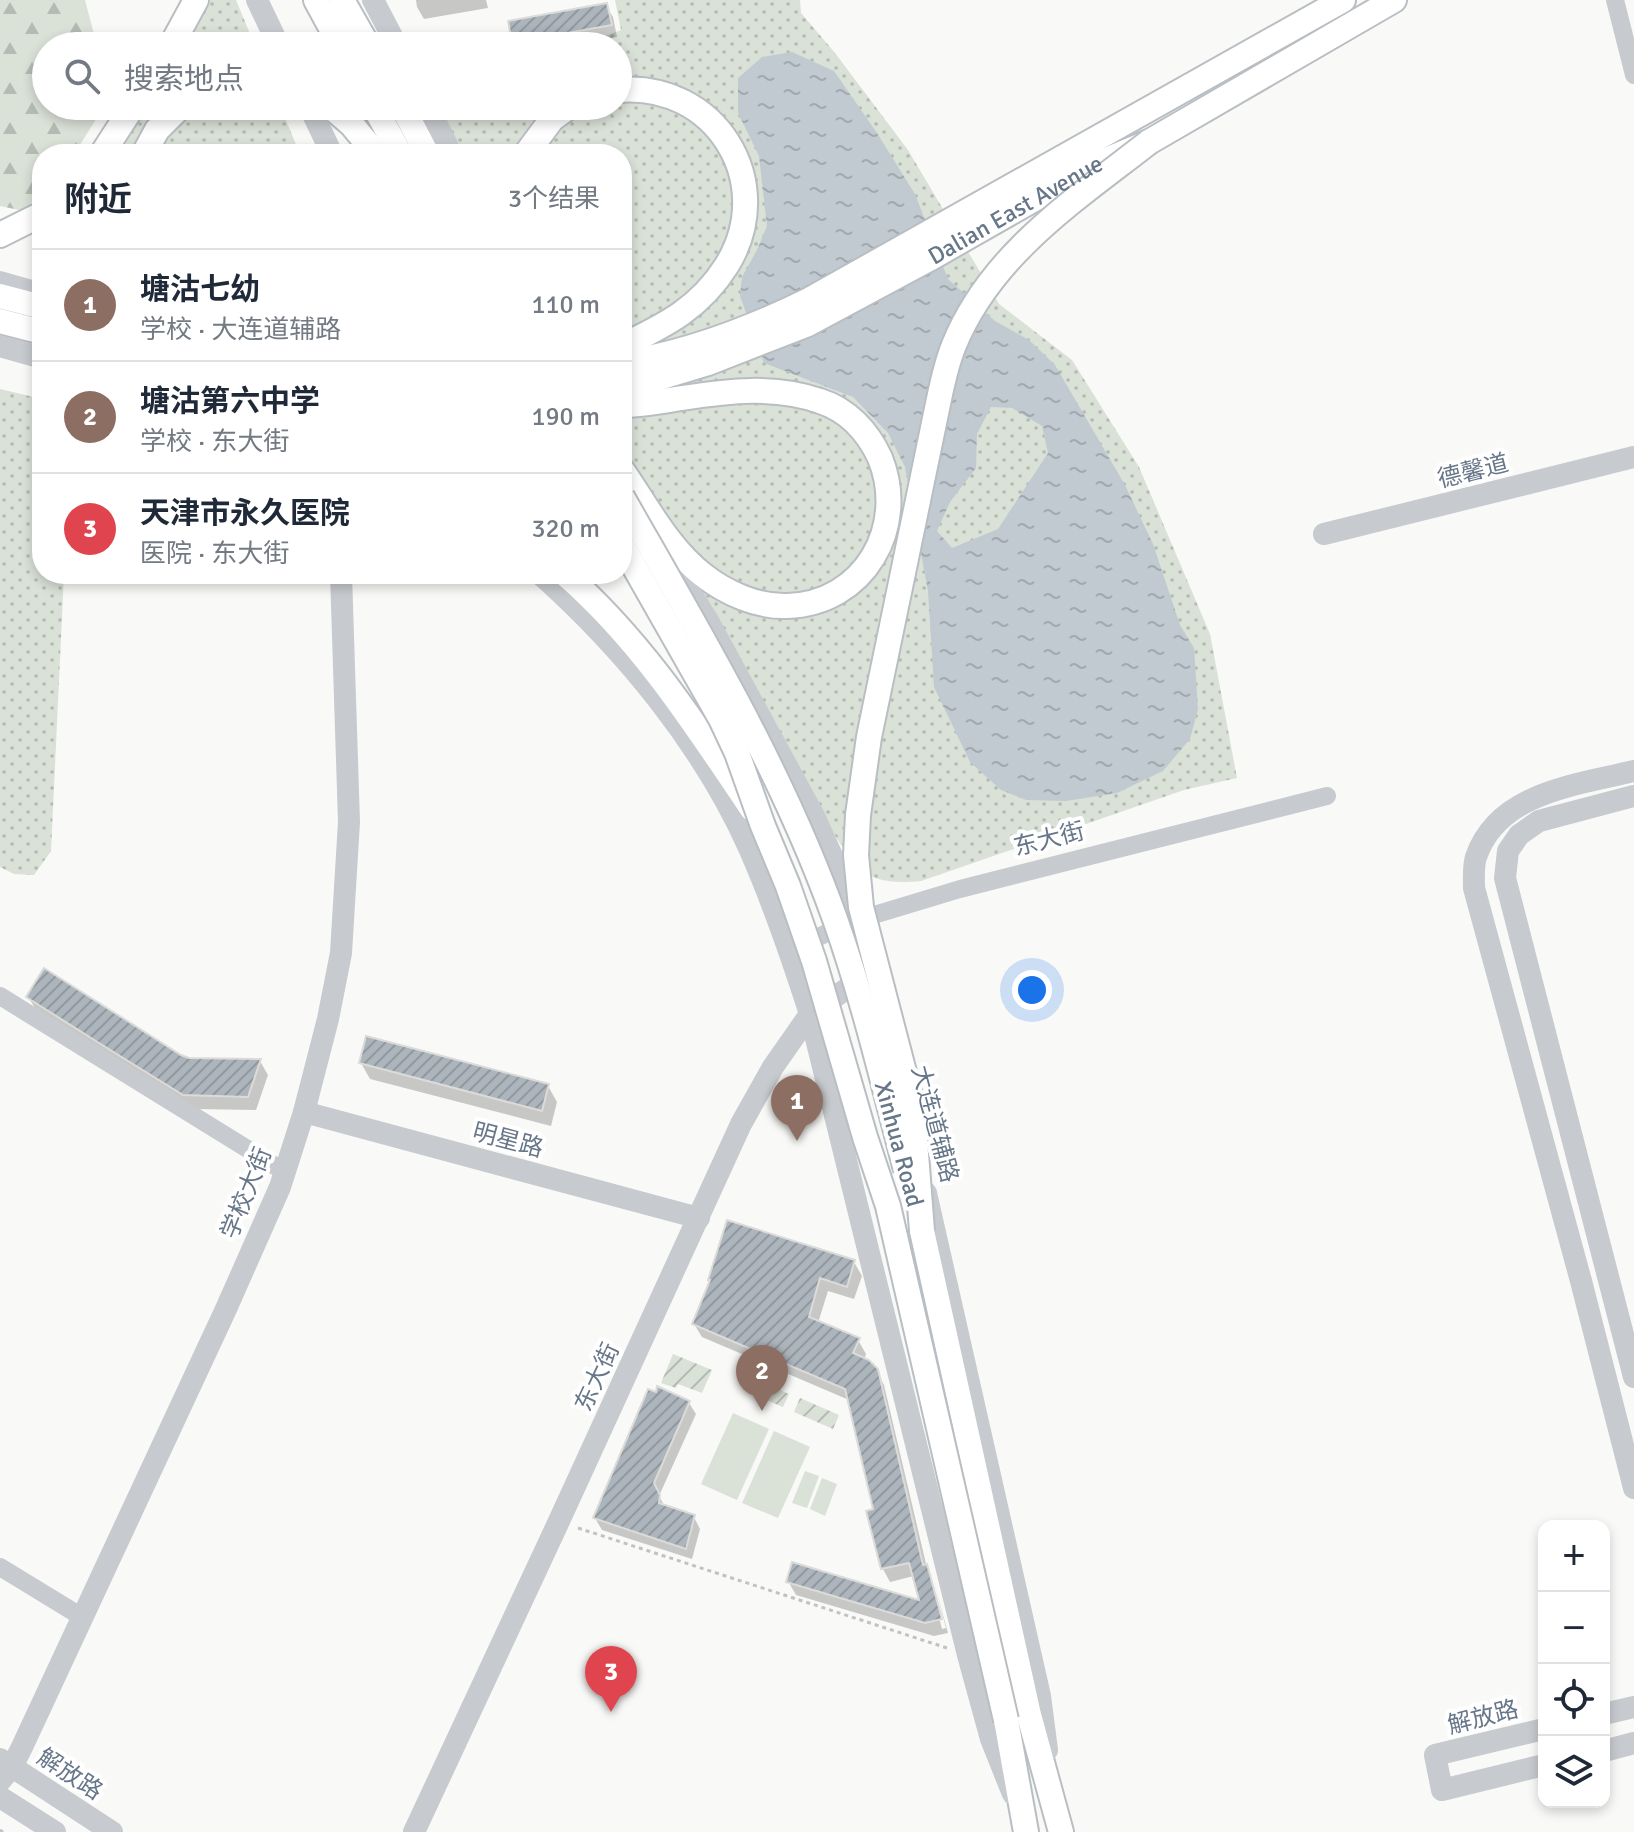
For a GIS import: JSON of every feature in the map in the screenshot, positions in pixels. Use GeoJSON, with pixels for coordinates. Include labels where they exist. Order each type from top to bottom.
{"type":"FeatureCollection","features":[{"type":"Feature","properties":{"kind":"main road"},"geometry":{"type":"LineString","coordinates":[[179,32],[196,0]]}},
{"type":"Feature","properties":{"kind":"main road"},"geometry":{"type":"LineString","coordinates":[[316,0],[333,32]]}},
{"type":"Feature","properties":{"kind":"main road"},"geometry":{"type":"LineString","coordinates":[[342,0],[360,32]]}},
{"type":"Feature","properties":{"kind":"main road","name":"Dalian East Avenue"},"geometry":{"type":"LineString","coordinates":[[632,361],[722,337],[809,300],[1343,0]]}},
{"type":"Feature","properties":{"kind":"main road","name":"Dalian East Avenue"},"geometry":{"type":"LineString","coordinates":[[632,386],[708,363],[808,324],[1094,165],[1149,142],[1394,0]]}},
{"type":"Feature","properties":{"kind":"main road"},"geometry":{"type":"LineString","coordinates":[[632,89],[677,99],[712,122],[738,160],[744,185],[745,217],[738,242],[726,266],[703,296],[672,322],[632,341]]}},
{"type":"Feature","properties":{"kind":"main road"},"geometry":{"type":"LineString","coordinates":[[108,144],[124,120]]}},
{"type":"Feature","properties":{"kind":"main road"},"geometry":{"type":"LineString","coordinates":[[149,144],[167,120]]}},
{"type":"Feature","properties":{"kind":"main road"},"geometry":{"type":"LineString","coordinates":[[346,120],[368,144]]}},
{"type":"Feature","properties":{"kind":"main road"},"geometry":{"type":"LineString","coordinates":[[382,120],[395,144]]}},
{"type":"Feature","properties":{"kind":"main road"},"geometry":{"type":"LineString","coordinates":[[409,120],[422,144]]}},
{"type":"Feature","properties":{"kind":"main road"},"geometry":{"type":"LineString","coordinates":[[533,144],[551,120]]}},
{"type":"Feature","properties":{"kind":"main road"},"geometry":{"type":"LineString","coordinates":[[922,1231],[912,1103],[861,907],[856,855],[869,737],[939,399],[955,343],[971,311],[1000,269],[1035,232],[1149,142]]}},
{"type":"Feature","properties":{"kind":"main road"},"geometry":{"type":"LineString","coordinates":[[0,235],[32,219]]}},
{"type":"Feature","properties":{"kind":"main road"},"geometry":{"type":"LineString","coordinates":[[0,296],[32,304]]}},
{"type":"Feature","properties":{"kind":"main road"},"geometry":{"type":"LineString","coordinates":[[0,321],[32,329]]}},
{"type":"Feature","properties":{"kind":"main road"},"geometry":{"type":"LineString","coordinates":[[632,404],[758,390],[792,393],[825,402],[839,409],[862,429],[877,452],[887,480],[886,529],[871,561],[840,590],[816,601],[778,606],[751,601],[710,580],[689,562],[632,485]]}},
{"type":"Feature","properties":{"kind":"main road","name":"Xinhua Road"},"geometry":{"type":"LineString","coordinates":[[632,515],[778,782],[835,918],[851,966],[922,1231],[1018,1718],[1024,1824]]}},
{"type":"Feature","properties":{"kind":"main road","name":"Xinhua Road"},"geometry":{"type":"LineString","coordinates":[[632,563],[721,719],[737,753],[814,961],[888,1206],[1018,1718],[1058,1821]]}},
{"type":"Feature","properties":{"kind":"main road"},"geometry":{"type":"LineString","coordinates":[[575,584],[617,625],[666,683],[763,826]]}},
{"type":"Feature","properties":{"kind":"street"},"geometry":{"type":"LineString","coordinates":[[257,0],[272,32]]}},
{"type":"Feature","properties":{"kind":"street"},"geometry":{"type":"LineString","coordinates":[[373,0],[390,32]]}},
{"type":"Feature","properties":{"kind":"street"},"geometry":{"type":"LineString","coordinates":[[1615,0],[1634,75]]}},
{"type":"Feature","properties":{"kind":"street"},"geometry":{"type":"LineString","coordinates":[[316,120],[327,144]]}},
{"type":"Feature","properties":{"kind":"street"},"geometry":{"type":"LineString","coordinates":[[435,120],[447,144]]}},
{"type":"Feature","properties":{"kind":"street"},"geometry":{"type":"LineString","coordinates":[[0,282],[32,291]]}},
{"type":"Feature","properties":{"kind":"street"},"geometry":{"type":"LineString","coordinates":[[0,346],[32,355]]}},
{"type":"Feature","properties":{"kind":"street","name":"德馨道"},"geometry":{"type":"LineString","coordinates":[[1324,534],[1634,457]]}},
{"type":"Feature","properties":{"kind":"street","name":"大连道辅路"},"geometry":{"type":"LineString","coordinates":[[632,517],[675,567],[707,619],[814,816],[838,869],[941,1254],[1040,1696],[1058,1821]]}},
{"type":"Feature","properties":{"kind":"street","name":"学校大街"},"geometry":{"type":"LineString","coordinates":[[4,1769],[82,1617],[226,1309],[280,1187],[304,1112],[341,953],[349,822],[341,584]]}},
{"type":"Feature","properties":{"kind":"street"},"geometry":{"type":"LineString","coordinates":[[551,584],[592,623],[672,716],[712,778],[748,846],[790,950],[810,1014],[968,1655],[991,1739],[1024,1824]]}},
{"type":"Feature","properties":{"kind":"street"},"geometry":{"type":"LineString","coordinates":[[1634,771],[1559,790],[1527,801],[1502,816],[1484,838],[1475,860],[1474,888],[1634,1488]]}},
{"type":"Feature","properties":{"kind":"street","name":"东大街"},"geometry":{"type":"LineString","coordinates":[[790,950],[854,921],[960,889],[1327,796]]}},
{"type":"Feature","properties":{"kind":"street"},"geometry":{"type":"LineString","coordinates":[[1634,796],[1539,821],[1519,835],[1508,851],[1505,878],[1634,1377]]}},
{"type":"Feature","properties":{"kind":"street","name":"东大街"},"geometry":{"type":"LineString","coordinates":[[414,1832],[741,1124],[773,1067],[810,1014],[868,974]]}},
{"type":"Feature","properties":{"kind":"street"},"geometry":{"type":"LineString","coordinates":[[0,996],[275,1166],[287,1166]]}},
{"type":"Feature","properties":{"kind":"street","name":"明星路"},"geometry":{"type":"LineString","coordinates":[[304,1112],[699,1218]]}},
{"type":"Feature","properties":{"kind":"street"},"geometry":{"type":"LineString","coordinates":[[0,1567],[82,1617]]}},
{"type":"Feature","properties":{"kind":"street"},"geometry":{"type":"LineString","coordinates":[[1610,1713],[1634,1707]]}},
{"type":"Feature","properties":{"kind":"street","name":"解放路"},"geometry":{"type":"LineString","coordinates":[[1538,1730],[1435,1755],[1442,1790],[1538,1766]]}},
{"type":"Feature","properties":{"kind":"street"},"geometry":{"type":"LineString","coordinates":[[1610,1749],[1634,1743]]}},
{"type":"Feature","properties":{"kind":"street","name":"解放路"},"geometry":{"type":"LineString","coordinates":[[4,1769],[112,1832]]}},
{"type":"Feature","properties":{"kind":"street"},"geometry":{"type":"LineString","coordinates":[[0,1797],[55,1832]]}},
{"type":"Feature","properties":{"kind":"path"},"geometry":{"type":"LineString","coordinates":[[559,1521],[968,1655]]}},
{"type":"Feature","properties":{"kind":"green space"},"geometry":{"type":"Polygon","coordinates":[[[0,0],[85,0],[93,32],[32,32],[32,120],[96,120],[80,144],[32,144],[32,203],[24,211],[0,206],[0,0]]]}},
{"type":"Feature","properties":{"kind":"green space"},"geometry":{"type":"Polygon","coordinates":[[[209,0],[236,0],[249,32],[193,32],[209,0]]]}},
{"type":"Feature","properties":{"kind":"green space"},"geometry":{"type":"Polygon","coordinates":[[[615,0],[800,0],[801,13],[908,150],[999,304],[1072,360],[1139,467],[1210,634],[1237,778],[1184,790],[921,881],[888,881],[876,878],[857,866],[831,829],[632,468],[632,144],[457,144],[446,120],[632,120],[632,32],[616,32],[621,30],[615,0]]]}},
{"type":"Feature","properties":{"kind":"green space"},"geometry":{"type":"Polygon","coordinates":[[[140,120],[286,120],[296,144],[125,144],[140,120]]]}},
{"type":"Feature","properties":{"kind":"green space"},"geometry":{"type":"Polygon","coordinates":[[[0,389],[32,397],[32,584],[64,584],[51,851],[34,875],[14,874],[0,867],[0,389]]]}},
{"type":"Feature","properties":{"kind":"green space"},"geometry":{"type":"Polygon","coordinates":[[[673,1354],[712,1370],[702,1393],[678,1384],[676,1388],[661,1383],[673,1354]]]}},
{"type":"Feature","properties":{"kind":"green space"},"geometry":{"type":"Polygon","coordinates":[[[751,1377],[789,1394],[783,1407],[745,1391],[751,1377]]]}},
{"type":"Feature","properties":{"kind":"green space"},"geometry":{"type":"Polygon","coordinates":[[[800,1398],[839,1415],[833,1429],[794,1412],[800,1398]]]}},
{"type":"Feature","properties":{"kind":"green space"},"geometry":{"type":"Polygon","coordinates":[[[733,1413],[769,1429],[737,1500],[701,1484],[733,1413]]]}},
{"type":"Feature","properties":{"kind":"green space"},"geometry":{"type":"Polygon","coordinates":[[[774,1431],[810,1447],[778,1518],[742,1503],[774,1431]]]}},
{"type":"Feature","properties":{"kind":"green space"},"geometry":{"type":"Polygon","coordinates":[[[805,1471],[819,1476],[807,1508],[792,1503],[805,1471]]]}},
{"type":"Feature","properties":{"kind":"green space"},"geometry":{"type":"Polygon","coordinates":[[[822,1478],[837,1484],[825,1516],[810,1509],[822,1478]]]}},
{"type":"Feature","properties":{"kind":"water"},"geometry":{"type":"Polygon","coordinates":[[[792,52],[834,71],[915,194],[948,279],[995,321],[1029,340],[1055,365],[1125,485],[1153,544],[1180,625],[1194,648],[1198,709],[1190,739],[1163,771],[1117,793],[1066,801],[1026,800],[1001,790],[970,762],[934,687],[928,591],[905,467],[888,433],[853,397],[764,363],[740,296],[742,277],[767,226],[759,156],[738,113],[738,78],[762,57],[792,52]],[[991,407],[977,434],[976,468],[950,502],[937,531],[952,548],[998,529],[1048,453],[1042,426],[1012,408],[991,407]]]}},
{"type":"Feature","properties":{"kind":"building"},"geometry":{"type":"Polygon","coordinates":[[[607,3],[612,25],[573,32],[510,32],[508,21],[607,3]]]}},
{"type":"Feature","properties":{"kind":"building"},"geometry":{"type":"Polygon","coordinates":[[[44,968],[181,1055],[189,1058],[261,1059],[248,1097],[183,1095],[26,997],[44,968]]]}},
{"type":"Feature","properties":{"kind":"building"},"geometry":{"type":"Polygon","coordinates":[[[366,1036],[549,1084],[542,1111],[359,1063],[366,1036]]]}},
{"type":"Feature","properties":{"kind":"building"},"geometry":{"type":"Polygon","coordinates":[[[727,1220],[855,1260],[847,1287],[820,1278],[809,1317],[860,1338],[853,1353],[869,1360],[878,1369],[923,1565],[927,1564],[942,1619],[925,1623],[786,1582],[792,1562],[919,1600],[909,1563],[881,1569],[866,1511],[873,1509],[845,1389],[692,1324],[710,1280],[727,1220]]]}},
{"type":"Feature","properties":{"kind":"building"},"geometry":{"type":"Polygon","coordinates":[[[657,1386],[690,1401],[654,1483],[660,1495],[659,1503],[695,1515],[686,1549],[593,1518],[648,1389],[656,1392],[657,1386]]]}},
{"type":"Feature","properties":{"kind":"place","name":"塘沽七幼"},"geometry":{"type":"Point","coordinates":[797,1141]}},
{"type":"Feature","properties":{"kind":"place","name":"塘沽第六中学"},"geometry":{"type":"Point","coordinates":[762,1411]}},
{"type":"Feature","properties":{"kind":"place","name":"天津市永久医院"},"geometry":{"type":"Point","coordinates":[611,1712]}}]}
